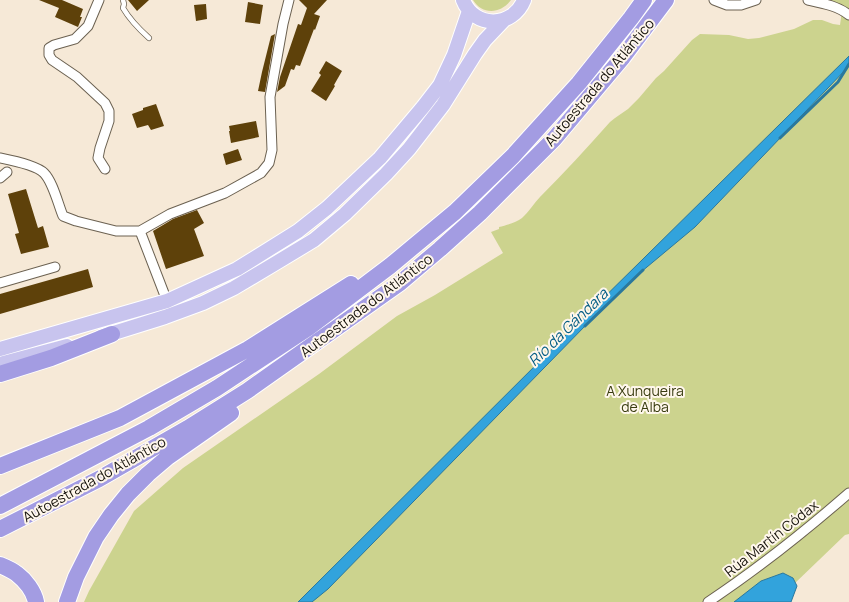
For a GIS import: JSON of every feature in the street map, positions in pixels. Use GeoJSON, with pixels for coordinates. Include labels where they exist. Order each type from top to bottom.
{"type":"FeatureCollection","features":[{"type":"Feature","properties":{"kind":"highway","name":"Autoestrada do Atlántico"},"geometry":{"type":"LineString","coordinates":[[0,506],[149,428],[217,388],[308,328],[390,266],[435,230],[513,156],[579,83],[644,0]]}},
{"type":"Feature","properties":{"kind":"highway","name":"Autoestrada do Atlántico"},"geometry":{"type":"LineString","coordinates":[[0,529],[100,479],[188,428],[248,391],[400,283],[480,213],[554,139],[623,57],[666,0]]}},
{"type":"Feature","properties":{"kind":"highway"},"geometry":{"type":"LineString","coordinates":[[0,466],[120,418],[241,353],[368,274],[435,230]]}},
{"type":"Feature","properties":{"kind":"highway"},"geometry":{"type":"LineString","coordinates":[[67,602],[76,577],[96,536],[128,494],[148,474],[168,456],[374,313],[400,283]]}},
{"type":"Feature","properties":{"kind":"highway"},"geometry":{"type":"LineString","coordinates":[[0,374],[51,358],[112,334]]}},
{"type":"Feature","properties":{"kind":"highway"},"geometry":{"type":"LineString","coordinates":[[0,565],[16,573],[25,581],[35,597],[36,602]]}},
{"type":"Feature","properties":{"kind":"main road"},"geometry":{"type":"LineString","coordinates":[[466,5],[476,17],[494,22],[511,17],[525,2]]}},
{"type":"Feature","properties":{"kind":"main road"},"geometry":{"type":"LineString","coordinates":[[0,350],[167,301],[236,269],[298,231],[327,208],[380,158],[440,85],[454,55],[466,5]]}},
{"type":"Feature","properties":{"kind":"main road"},"geometry":{"type":"LineString","coordinates":[[0,364],[112,334],[203,303],[234,288],[319,235],[345,214],[382,179],[410,149],[443,105],[485,40],[504,20]]}},
{"type":"Feature","properties":{"kind":"street"},"geometry":{"type":"LineString","coordinates":[[99,0],[88,26],[75,39],[49,48],[49,55],[52,60],[77,77],[105,103],[109,111],[110,121],[98,158],[106,169]]}},
{"type":"Feature","properties":{"kind":"street"},"geometry":{"type":"LineString","coordinates":[[0,158],[36,168],[44,173],[50,182],[63,216],[76,221],[116,231],[140,231],[170,214],[225,193],[261,173],[269,163],[272,150],[270,97],[289,0]]}},
{"type":"Feature","properties":{"kind":"street"},"geometry":{"type":"LineString","coordinates":[[714,0],[727,5],[741,5],[756,0]]}},
{"type":"Feature","properties":{"kind":"street"},"geometry":{"type":"LineString","coordinates":[[808,0],[828,4],[849,15]]}},
{"type":"Feature","properties":{"kind":"street"},"geometry":{"type":"LineString","coordinates":[[140,231],[167,301]]}},
{"type":"Feature","properties":{"kind":"street"},"geometry":{"type":"LineString","coordinates":[[0,283],[55,267]]}},
{"type":"Feature","properties":{"kind":"street","name":"Rúa Martín Códax"},"geometry":{"type":"LineString","coordinates":[[708,602],[783,548],[849,493]]}},
{"type":"Feature","properties":{"kind":"lane"},"geometry":{"type":"LineString","coordinates":[[123,0],[127,15],[139,30],[149,38]]}},
{"type":"Feature","properties":{"kind":"green space"},"geometry":{"type":"Polygon","coordinates":[[[473,0],[511,0],[502,8],[492,11],[481,8],[473,0]]]}},
{"type":"Feature","properties":{"kind":"green space","name":"A Xunqueira de Alba"},"geometry":{"type":"Polygon","coordinates":[[[828,0],[849,0],[849,534],[845,535],[793,585],[790,602],[84,602],[134,511],[183,468],[319,374],[397,316],[435,295],[503,253],[491,232],[499,229],[499,227],[511,224],[525,216],[538,199],[610,122],[628,109],[639,98],[692,40],[700,34],[729,35],[748,39],[759,38],[794,29],[813,20],[822,20],[840,25],[842,5],[828,0]]]}},
{"type":"Feature","properties":{"kind":"water"},"geometry":{"type":"Polygon","coordinates":[[[849,56],[849,66],[695,227],[641,272],[587,324],[328,589],[312,602],[298,602],[576,325],[849,56]]]}},
{"type":"Feature","properties":{"kind":"water"},"geometry":{"type":"Polygon","coordinates":[[[783,573],[793,578],[797,586],[791,602],[734,602],[761,581],[783,573]]]}},
{"type":"Feature","properties":{"kind":"building"},"geometry":{"type":"Polygon","coordinates":[[[39,0],[62,0],[83,9],[78,27],[55,17],[59,8],[39,0]]]}},
{"type":"Feature","properties":{"kind":"building"},"geometry":{"type":"Polygon","coordinates":[[[128,0],[149,0],[137,11],[128,0]]]}},
{"type":"Feature","properties":{"kind":"building"},"geometry":{"type":"Polygon","coordinates":[[[299,0],[327,0],[314,14],[320,16],[300,66],[296,65],[294,70],[291,69],[285,86],[277,92],[280,77],[298,24],[301,25],[307,8],[299,0]]]}},
{"type":"Feature","properties":{"kind":"building"},"geometry":{"type":"Polygon","coordinates":[[[248,2],[263,5],[260,24],[245,22],[248,2]]]}},
{"type":"Feature","properties":{"kind":"building"},"geometry":{"type":"Polygon","coordinates":[[[206,4],[207,19],[196,21],[194,5],[206,4]]]}},
{"type":"Feature","properties":{"kind":"building"},"geometry":{"type":"Polygon","coordinates":[[[275,34],[265,92],[258,91],[271,36],[275,34]]]}},
{"type":"Feature","properties":{"kind":"building"},"geometry":{"type":"Polygon","coordinates":[[[326,61],[342,71],[326,101],[311,91],[321,75],[319,73],[326,61]]]}},
{"type":"Feature","properties":{"kind":"building"},"geometry":{"type":"Polygon","coordinates":[[[156,104],[164,126],[151,130],[148,125],[137,128],[132,114],[143,110],[143,108],[156,104]]]}},
{"type":"Feature","properties":{"kind":"building"},"geometry":{"type":"Polygon","coordinates":[[[256,121],[259,137],[231,143],[229,126],[256,121]]]}},
{"type":"Feature","properties":{"kind":"building"},"geometry":{"type":"Polygon","coordinates":[[[238,149],[242,160],[226,165],[223,154],[238,149]]]}},
{"type":"Feature","properties":{"kind":"building"},"geometry":{"type":"Polygon","coordinates":[[[26,189],[38,228],[43,226],[49,247],[21,254],[15,234],[19,233],[8,194],[26,189]]]}},
{"type":"Feature","properties":{"kind":"building"},"geometry":{"type":"Polygon","coordinates":[[[197,210],[204,223],[194,229],[204,256],[166,269],[153,231],[173,219],[197,210]]]}},
{"type":"Feature","properties":{"kind":"building"},"geometry":{"type":"Polygon","coordinates":[[[88,269],[93,287],[0,314],[0,294],[88,269]]]}},
{"type":"Feature","properties":{"kind":"waterway","name":"Río da Gándara"},"geometry":{"type":"LineString","coordinates":[[780,138],[838,82],[849,64]]}},
{"type":"Feature","properties":{"kind":"waterway","name":"Río da Gándara"},"geometry":{"type":"LineString","coordinates":[[585,326],[643,270]]}}]}
